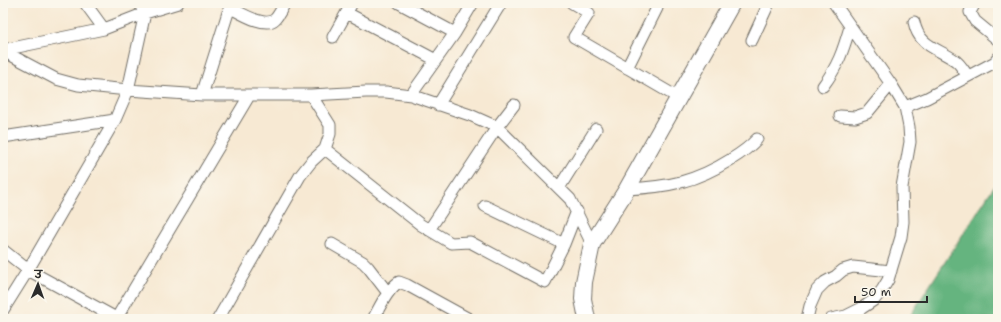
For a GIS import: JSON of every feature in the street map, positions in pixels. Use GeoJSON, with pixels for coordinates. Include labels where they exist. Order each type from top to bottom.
{"type":"FeatureCollection","features":[{"type":"Feature","properties":{"kind":"street"},"geometry":{"type":"LineString","coordinates":[[85,3],[104,29]]}},
{"type":"Feature","properties":{"kind":"street"},"geometry":{"type":"LineString","coordinates":[[3,310],[28,270],[115,120],[128,90],[145,13],[139,3]]}},
{"type":"Feature","properties":{"kind":"street"},"geometry":{"type":"LineString","coordinates":[[202,95],[230,5],[261,22],[269,23],[274,20],[285,3]]}},
{"type":"Feature","properties":{"kind":"street"},"geometry":{"type":"LineString","coordinates":[[399,3],[456,33]]}},
{"type":"Feature","properties":{"kind":"street"},"geometry":{"type":"LineString","coordinates":[[411,95],[456,33],[473,3]]}},
{"type":"Feature","properties":{"kind":"street"},"geometry":{"type":"LineString","coordinates":[[438,105],[501,3]]}},
{"type":"Feature","properties":{"kind":"street"},"geometry":{"type":"LineString","coordinates":[[572,3],[589,13],[574,37],[679,98]]}},
{"type":"Feature","properties":{"kind":"street"},"geometry":{"type":"LineString","coordinates":[[587,319],[583,299],[584,282],[592,244],[627,189],[732,3]]}},
{"type":"Feature","properties":{"kind":"street"},"geometry":{"type":"LineString","coordinates":[[752,40],[769,3]]}},
{"type":"Feature","properties":{"kind":"street"},"geometry":{"type":"LineString","coordinates":[[831,319],[846,316],[874,300],[882,290],[891,271],[901,237],[903,222],[902,187],[910,142],[905,107],[892,84],[834,3]]}},
{"type":"Feature","properties":{"kind":"street"},"geometry":{"type":"LineString","coordinates":[[975,3],[970,12],[974,21],[998,40]]}},
{"type":"Feature","properties":{"kind":"street"},"geometry":{"type":"LineString","coordinates":[[3,50],[104,29],[145,13],[158,6],[173,4]]}},
{"type":"Feature","properties":{"kind":"street"},"geometry":{"type":"LineString","coordinates":[[333,37],[349,8],[436,60]]}},
{"type":"Feature","properties":{"kind":"street"},"geometry":{"type":"LineString","coordinates":[[627,68],[657,8]]}},
{"type":"Feature","properties":{"kind":"street"},"geometry":{"type":"LineString","coordinates":[[914,22],[916,31],[920,37],[955,61],[968,76]]}},
{"type":"Feature","properties":{"kind":"street"},"geometry":{"type":"LineString","coordinates":[[823,86],[834,72],[850,27]]}},
{"type":"Feature","properties":{"kind":"street"},"geometry":{"type":"LineString","coordinates":[[3,50],[56,79],[78,85],[202,95],[311,95],[386,92],[411,95],[470,115],[497,127],[570,199],[592,244]]}},
{"type":"Feature","properties":{"kind":"street"},"geometry":{"type":"LineString","coordinates":[[905,107],[927,98],[997,62]]}},
{"type":"Feature","properties":{"kind":"street"},"geometry":{"type":"LineString","coordinates":[[840,116],[854,117],[866,113],[892,84]]}},
{"type":"Feature","properties":{"kind":"street"},"geometry":{"type":"LineString","coordinates":[[218,319],[300,176],[311,162],[325,149],[330,134],[330,125],[311,95]]}},
{"type":"Feature","properties":{"kind":"street"},"geometry":{"type":"LineString","coordinates":[[3,250],[28,270],[117,319],[249,96]]}},
{"type":"Feature","properties":{"kind":"street"},"geometry":{"type":"LineString","coordinates":[[428,230],[497,127],[514,105]]}},
{"type":"Feature","properties":{"kind":"street"},"geometry":{"type":"LineString","coordinates":[[3,137],[115,120]]}},
{"type":"Feature","properties":{"kind":"street"},"geometry":{"type":"LineString","coordinates":[[559,188],[596,129]]}},
{"type":"Feature","properties":{"kind":"street"},"geometry":{"type":"LineString","coordinates":[[627,189],[666,186],[695,178],[748,149],[757,139]]}},
{"type":"Feature","properties":{"kind":"street"},"geometry":{"type":"LineString","coordinates":[[325,149],[428,230],[451,243],[470,242],[545,282],[564,244],[577,211]]}},
{"type":"Feature","properties":{"kind":"street"},"geometry":{"type":"LineString","coordinates":[[486,206],[564,244]]}},
{"type":"Feature","properties":{"kind":"street"},"geometry":{"type":"LineString","coordinates":[[332,244],[363,262],[388,293]]}},
{"type":"Feature","properties":{"kind":"street"},"geometry":{"type":"LineString","coordinates":[[807,319],[810,306],[817,290],[825,282],[843,270],[853,267],[891,271]]}},
{"type":"Feature","properties":{"kind":"street"},"geometry":{"type":"LineString","coordinates":[[373,319],[388,293],[394,285],[399,282],[469,319]]}},
{"type":"Feature","properties":{"kind":"green space"},"geometry":{"type":"Polygon","coordinates":[[[998,180],[998,319],[908,319],[998,180]]]}}]}
